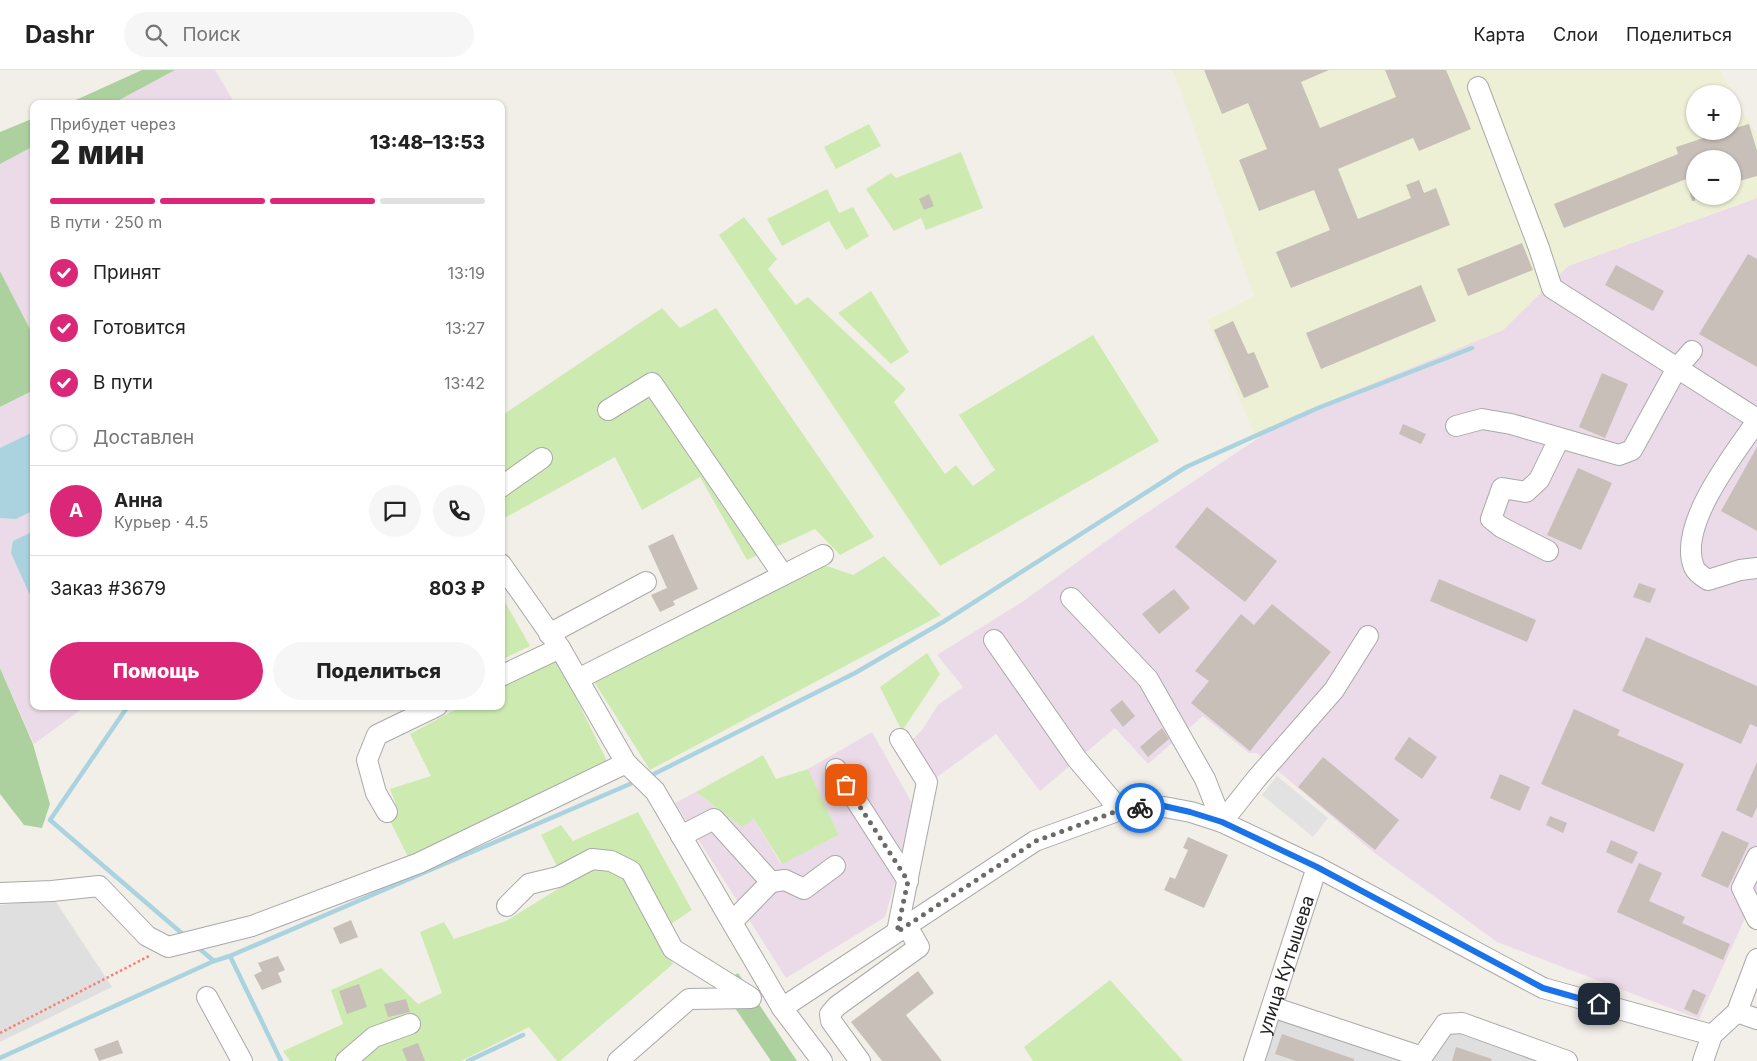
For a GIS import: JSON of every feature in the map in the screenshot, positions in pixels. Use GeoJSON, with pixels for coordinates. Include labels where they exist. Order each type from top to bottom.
{"type":"FeatureCollection","features":[{"type":"Feature","properties":{"kind":"street"},"geometry":{"type":"LineString","coordinates":[[1478,87],[1539,248],[1552,288],[1757,420],[1720,474],[1696,522],[1690,550],[1694,569],[1708,580],[1740,570],[1757,568]]}},
{"type":"Feature","properties":{"kind":"street"},"geometry":{"type":"LineString","coordinates":[[1456,426],[1482,419],[1511,424],[1619,455],[1632,450],[1677,368],[1692,351]]}},
{"type":"Feature","properties":{"kind":"street"},"geometry":{"type":"LineString","coordinates":[[608,410],[652,383],[783,575]]}},
{"type":"Feature","properties":{"kind":"street"},"geometry":{"type":"LineString","coordinates":[[1548,551],[1501,527],[1490,519],[1502,488],[1526,492],[1539,480],[1559,438]]}},
{"type":"Feature","properties":{"kind":"street"},"geometry":{"type":"LineString","coordinates":[[505,484],[542,458]]}},
{"type":"Feature","properties":{"kind":"street"},"geometry":{"type":"LineString","coordinates":[[578,679],[823,555]]}},
{"type":"Feature","properties":{"kind":"street"},"geometry":{"type":"LineString","coordinates":[[505,570],[555,641],[626,762],[655,792],[782,1008],[822,1061]]}},
{"type":"Feature","properties":{"kind":"street"},"geometry":{"type":"LineString","coordinates":[[505,673],[646,582]]}},
{"type":"Feature","properties":{"kind":"street"},"geometry":{"type":"LineString","coordinates":[[1071,598],[1148,679],[1205,779],[1222,822]]}},
{"type":"Feature","properties":{"kind":"street"},"geometry":{"type":"LineString","coordinates":[[1222,822],[1257,778],[1334,690],[1368,636]]}},
{"type":"Feature","properties":{"kind":"street"},"geometry":{"type":"LineString","coordinates":[[994,640],[1076,759],[1120,810]]}},
{"type":"Feature","properties":{"kind":"street"},"geometry":{"type":"LineString","coordinates":[[387,812],[376,793],[367,760],[376,735],[429,710]]}},
{"type":"Feature","properties":{"kind":"street"},"geometry":{"type":"LineString","coordinates":[[900,739],[927,782],[908,881],[902,929]]}},
{"type":"Feature","properties":{"kind":"street"},"geometry":{"type":"LineString","coordinates":[[0,893],[52,891],[99,886],[147,936],[168,947],[252,926],[418,863],[626,762]]}},
{"type":"Feature","properties":{"kind":"street"},"geometry":{"type":"LineString","coordinates":[[836,769],[908,881]]}},
{"type":"Feature","properties":{"kind":"street"},"geometry":{"type":"LineString","coordinates":[[782,1008],[1036,841],[1120,810],[1164,806],[1222,822],[1317,867],[1543,988],[1712,1035]]}},
{"type":"Feature","properties":{"kind":"street"},"geometry":{"type":"LineString","coordinates":[[681,836],[714,819],[771,882]]}},
{"type":"Feature","properties":{"kind":"street"},"geometry":{"type":"LineString","coordinates":[[1757,857],[1742,888],[1757,919]]}},
{"type":"Feature","properties":{"kind":"street"},"geometry":{"type":"LineString","coordinates":[[506,906],[529,884],[558,877],[592,859],[611,860],[631,871],[673,949],[750,997],[782,1008]]}},
{"type":"Feature","properties":{"kind":"street"},"geometry":{"type":"LineString","coordinates":[[732,922],[771,882],[785,880],[804,889],[835,866]]}},
{"type":"Feature","properties":{"kind":"street","name":"улица Кутышева"},"geometry":{"type":"LineString","coordinates":[[1254,1061],[1317,867]]}},
{"type":"Feature","properties":{"kind":"street"},"geometry":{"type":"LineString","coordinates":[[860,1061],[831,1021],[830,1014],[836,1006],[919,946],[902,929]]}},
{"type":"Feature","properties":{"kind":"street"},"geometry":{"type":"LineString","coordinates":[[1703,1061],[1712,1035],[1737,1012],[1757,959]]}},
{"type":"Feature","properties":{"kind":"street"},"geometry":{"type":"LineString","coordinates":[[207,997],[242,1061]]}},
{"type":"Feature","properties":{"kind":"street"},"geometry":{"type":"LineString","coordinates":[[618,1061],[688,998],[750,997]]}},
{"type":"Feature","properties":{"kind":"street"},"geometry":{"type":"LineString","coordinates":[[1272,1007],[1422,1057],[1445,1024],[1462,1023],[1567,1061]]}},
{"type":"Feature","properties":{"kind":"street"},"geometry":{"type":"LineString","coordinates":[[1737,1012],[1757,1019]]}},
{"type":"Feature","properties":{"kind":"street"},"geometry":{"type":"LineString","coordinates":[[346,1061],[374,1037],[410,1024]]}},
{"type":"Feature","properties":{"kind":"path"},"geometry":{"type":"LineString","coordinates":[[0,1032],[168,947]]}},
{"type":"Feature","properties":{"kind":"shaded area"},"geometry":{"type":"Polygon","coordinates":[[[175,70],[215,70],[233,100],[119,100],[175,70]]]}},
{"type":"Feature","properties":{"kind":"shaded area"},"geometry":{"type":"Polygon","coordinates":[[[30,148],[30,329],[0,271],[0,164],[30,148]]]}},
{"type":"Feature","properties":{"kind":"shaded area"},"geometry":{"type":"Polygon","coordinates":[[[1757,198],[1757,892],[1699,1019],[1497,942],[1372,851],[1257,753],[1249,753],[1203,716],[1148,764],[1115,728],[1040,791],[996,734],[933,780],[910,742],[922,730],[938,705],[963,687],[937,655],[1022,602],[1130,524],[1288,418],[1503,330],[1568,266],[1757,198]]]}},
{"type":"Feature","properties":{"kind":"shaded area"},"geometry":{"type":"Polygon","coordinates":[[[30,392],[30,710],[81,710],[34,744],[0,668],[0,407],[30,392]]]}},
{"type":"Feature","properties":{"kind":"shaded area"},"geometry":{"type":"Polygon","coordinates":[[[872,732],[916,810],[885,917],[786,978],[675,803],[696,792],[741,826],[754,819],[781,864],[839,835],[808,769],[872,732]]]}},
{"type":"Feature","properties":{"kind":"shaded area"},"geometry":{"type":"Polygon","coordinates":[[[1277,776],[1328,818],[1313,837],[1262,795],[1277,776]]]}},
{"type":"Feature","properties":{"kind":"shaded area"},"geometry":{"type":"Polygon","coordinates":[[[54,899],[112,987],[0,1042],[0,905],[54,899]]]}},
{"type":"Feature","properties":{"kind":"shaded area"},"geometry":{"type":"Polygon","coordinates":[[[1276,1016],[1401,1061],[1260,1061],[1276,1016]]]}},
{"type":"Feature","properties":{"kind":"shaded area"},"geometry":{"type":"Polygon","coordinates":[[[1450,1030],[1540,1061],[1432,1061],[1450,1030]]]}},
{"type":"Feature","properties":{"kind":"green space"},"geometry":{"type":"Polygon","coordinates":[[[142,70],[175,70],[119,100],[76,100],[142,70]]]}},
{"type":"Feature","properties":{"kind":"green space"},"geometry":{"type":"Polygon","coordinates":[[[1173,70],[1720,70],[1729,85],[1686,85],[1686,140],[1741,140],[1741,107],[1757,135],[1757,198],[1741,204],[1741,150],[1686,150],[1686,205],[1738,205],[1568,266],[1503,330],[1288,418],[1256,439],[1207,320],[1254,296],[1173,70]]]}},
{"type":"Feature","properties":{"kind":"green space"},"geometry":{"type":"Polygon","coordinates":[[[30,120],[30,148],[0,164],[0,132],[30,120]]]}},
{"type":"Feature","properties":{"kind":"green space"},"geometry":{"type":"Polygon","coordinates":[[[869,124],[881,146],[836,169],[824,147],[869,124]]]}},
{"type":"Feature","properties":{"kind":"green space"},"geometry":{"type":"Polygon","coordinates":[[[961,152],[983,208],[926,230],[921,218],[894,231],[866,189],[891,173],[896,178],[961,152]]]}},
{"type":"Feature","properties":{"kind":"green space"},"geometry":{"type":"Polygon","coordinates":[[[827,189],[839,213],[853,207],[869,236],[846,250],[829,221],[782,246],[767,219],[827,189]]]}},
{"type":"Feature","properties":{"kind":"green space"},"geometry":{"type":"Polygon","coordinates":[[[744,217],[777,259],[768,269],[796,305],[808,297],[906,389],[894,402],[945,474],[956,465],[973,486],[995,470],[959,415],[1093,335],[1159,441],[940,566],[719,235],[744,217]]]}},
{"type":"Feature","properties":{"kind":"green space"},"geometry":{"type":"Polygon","coordinates":[[[0,271],[30,329],[30,392],[0,407],[0,271]]]}},
{"type":"Feature","properties":{"kind":"green space"},"geometry":{"type":"Polygon","coordinates":[[[871,291],[909,352],[891,364],[838,313],[871,291]]]}},
{"type":"Feature","properties":{"kind":"green space"},"geometry":{"type":"Polygon","coordinates":[[[662,308],[680,328],[716,308],[874,537],[840,555],[815,529],[747,560],[700,477],[642,510],[615,457],[505,518],[505,413],[662,308]]]}},
{"type":"Feature","properties":{"kind":"green space"},"geometry":{"type":"Polygon","coordinates":[[[884,556],[941,615],[650,770],[593,680],[824,565],[853,575],[884,556]]]}},
{"type":"Feature","properties":{"kind":"green space"},"geometry":{"type":"Polygon","coordinates":[[[505,602],[530,646],[505,658],[505,602]]]}},
{"type":"Feature","properties":{"kind":"green space"},"geometry":{"type":"Polygon","coordinates":[[[927,653],[940,674],[902,731],[880,687],[927,653]]]}},
{"type":"Feature","properties":{"kind":"green space"},"geometry":{"type":"Polygon","coordinates":[[[556,657],[607,761],[410,861],[388,817],[399,813],[390,789],[431,776],[410,734],[455,710],[505,710],[505,684],[556,657]]]}},
{"type":"Feature","properties":{"kind":"green space"},"geometry":{"type":"Polygon","coordinates":[[[0,668],[33,744],[50,804],[42,828],[24,825],[0,794],[0,668]]]}},
{"type":"Feature","properties":{"kind":"green space"},"geometry":{"type":"Polygon","coordinates":[[[763,755],[776,779],[808,769],[839,835],[782,864],[754,819],[742,827],[696,792],[763,755]]]}},
{"type":"Feature","properties":{"kind":"green space"},"geometry":{"type":"Polygon","coordinates":[[[638,812],[692,910],[656,934],[673,964],[560,1061],[557,1061],[529,1027],[461,1061],[290,1061],[283,1051],[343,1024],[331,990],[381,968],[418,1004],[442,993],[420,932],[444,922],[454,939],[506,921],[566,884],[541,835],[561,825],[573,841],[638,812]]]}},
{"type":"Feature","properties":{"kind":"green space"},"geometry":{"type":"Polygon","coordinates":[[[738,973],[797,1061],[771,1061],[720,986],[738,973]]]}},
{"type":"Feature","properties":{"kind":"green space"},"geometry":{"type":"Polygon","coordinates":[[[1110,980],[1183,1061],[1033,1061],[1024,1047],[1110,980]]]}},
{"type":"Feature","properties":{"kind":"water"},"geometry":{"type":"Polygon","coordinates":[[[30,433],[30,512],[16,519],[0,518],[0,448],[30,433]]]}},
{"type":"Feature","properties":{"kind":"water"},"geometry":{"type":"Polygon","coordinates":[[[30,533],[30,595],[11,553],[13,541],[30,533]]]}},
{"type":"Feature","properties":{"kind":"building"},"geometry":{"type":"Polygon","coordinates":[[[1204,70],[1329,70],[1301,82],[1320,128],[1396,97],[1385,70],[1446,70],[1471,129],[1419,151],[1413,138],[1338,169],[1358,219],[1411,198],[1406,185],[1419,180],[1424,193],[1436,188],[1450,225],[1291,288],[1276,252],[1330,230],[1314,190],[1259,211],[1239,160],[1267,149],[1248,103],[1222,114],[1204,70]]]}},
{"type":"Feature","properties":{"kind":"building"},"geometry":{"type":"Polygon","coordinates":[[[1749,124],[1757,151],[1757,176],[1741,180],[1741,150],[1686,150],[1686,179],[1564,228],[1554,204],[1678,154],[1676,147],[1697,140],[1741,140],[1741,126],[1749,124]]]}},
{"type":"Feature","properties":{"kind":"building"},"geometry":{"type":"Polygon","coordinates":[[[929,194],[934,206],[924,210],[919,199],[929,194]]]}},
{"type":"Feature","properties":{"kind":"building"},"geometry":{"type":"Polygon","coordinates":[[[1522,243],[1533,270],[1468,296],[1457,269],[1522,243]]]}},
{"type":"Feature","properties":{"kind":"building"},"geometry":{"type":"Polygon","coordinates":[[[1748,254],[1757,259],[1757,367],[1699,334],[1748,254]]]}},
{"type":"Feature","properties":{"kind":"building"},"geometry":{"type":"Polygon","coordinates":[[[1616,265],[1664,291],[1653,311],[1605,285],[1616,265]]]}},
{"type":"Feature","properties":{"kind":"building"},"geometry":{"type":"Polygon","coordinates":[[[1421,285],[1436,321],[1321,369],[1306,333],[1421,285]]]}},
{"type":"Feature","properties":{"kind":"building"},"geometry":{"type":"Polygon","coordinates":[[[1233,321],[1248,354],[1254,352],[1269,387],[1244,398],[1214,330],[1233,321]]]}},
{"type":"Feature","properties":{"kind":"building"},"geometry":{"type":"Polygon","coordinates":[[[1602,373],[1628,384],[1605,438],[1579,427],[1602,373]]]}},
{"type":"Feature","properties":{"kind":"building"},"geometry":{"type":"Polygon","coordinates":[[[1403,424],[1426,434],[1421,444],[1399,434],[1403,424]]]}},
{"type":"Feature","properties":{"kind":"building"},"geometry":{"type":"Polygon","coordinates":[[[1757,447],[1757,531],[1721,511],[1757,447]]]}},
{"type":"Feature","properties":{"kind":"building"},"geometry":{"type":"Polygon","coordinates":[[[1578,468],[1612,483],[1581,550],[1547,535],[1578,468]]]}},
{"type":"Feature","properties":{"kind":"building"},"geometry":{"type":"Polygon","coordinates":[[[1207,507],[1277,561],[1245,602],[1175,547],[1207,507]]]}},
{"type":"Feature","properties":{"kind":"building"},"geometry":{"type":"Polygon","coordinates":[[[673,534],[698,589],[673,601],[675,605],[660,612],[651,595],[667,588],[648,546],[673,534]]]}},
{"type":"Feature","properties":{"kind":"building"},"geometry":{"type":"Polygon","coordinates":[[[1439,579],[1536,620],[1527,642],[1430,601],[1439,579]]]}},
{"type":"Feature","properties":{"kind":"building"},"geometry":{"type":"Polygon","coordinates":[[[1639,583],[1656,589],[1650,603],[1633,597],[1639,583]]]}},
{"type":"Feature","properties":{"kind":"building"},"geometry":{"type":"Polygon","coordinates":[[[1174,589],[1190,608],[1159,634],[1142,614],[1174,589]]]}},
{"type":"Feature","properties":{"kind":"building"},"geometry":{"type":"Polygon","coordinates":[[[1272,604],[1331,652],[1250,751],[1191,703],[1209,681],[1195,671],[1241,614],[1254,625],[1272,604]]]}},
{"type":"Feature","properties":{"kind":"building"},"geometry":{"type":"Polygon","coordinates":[[[1646,637],[1757,686],[1757,727],[1750,724],[1741,744],[1622,691],[1646,637]]]}},
{"type":"Feature","properties":{"kind":"building"},"geometry":{"type":"Polygon","coordinates":[[[1122,700],[1135,716],[1123,727],[1110,710],[1122,700]]]}},
{"type":"Feature","properties":{"kind":"building"},"geometry":{"type":"Polygon","coordinates":[[[1574,709],[1620,730],[1617,735],[1684,764],[1654,832],[1541,784],[1574,709]]]}},
{"type":"Feature","properties":{"kind":"building"},"geometry":{"type":"Polygon","coordinates":[[[1162,728],[1169,739],[1148,757],[1140,747],[1162,728]]]}},
{"type":"Feature","properties":{"kind":"building"},"geometry":{"type":"Polygon","coordinates":[[[1409,737],[1437,757],[1422,779],[1394,759],[1409,737]]]}},
{"type":"Feature","properties":{"kind":"building"},"geometry":{"type":"Polygon","coordinates":[[[1323,757],[1399,820],[1375,850],[1298,787],[1323,757]]]}},
{"type":"Feature","properties":{"kind":"building"},"geometry":{"type":"Polygon","coordinates":[[[1757,762],[1757,807],[1752,818],[1736,810],[1757,762]]]}},
{"type":"Feature","properties":{"kind":"building"},"geometry":{"type":"Polygon","coordinates":[[[1500,774],[1530,787],[1520,811],[1490,798],[1500,774]]]}},
{"type":"Feature","properties":{"kind":"building"},"geometry":{"type":"Polygon","coordinates":[[[1550,816],[1567,823],[1563,833],[1546,825],[1550,816]]]}},
{"type":"Feature","properties":{"kind":"building"},"geometry":{"type":"Polygon","coordinates":[[[1722,831],[1749,843],[1728,888],[1701,876],[1722,831]]]}},
{"type":"Feature","properties":{"kind":"building"},"geometry":{"type":"Polygon","coordinates":[[[1188,837],[1228,855],[1204,908],[1164,890],[1170,877],[1175,879],[1188,850],[1183,848],[1188,837]]]}},
{"type":"Feature","properties":{"kind":"building"},"geometry":{"type":"Polygon","coordinates":[[[1611,840],[1638,852],[1632,864],[1606,852],[1611,840]]]}},
{"type":"Feature","properties":{"kind":"building"},"geometry":{"type":"Polygon","coordinates":[[[1639,863],[1662,873],[1649,901],[1685,917],[1682,923],[1730,944],[1723,960],[1617,912],[1639,863]]]}},
{"type":"Feature","properties":{"kind":"building"},"geometry":{"type":"Polygon","coordinates":[[[351,920],[358,937],[340,944],[333,928],[351,920]]]}},
{"type":"Feature","properties":{"kind":"building"},"geometry":{"type":"Polygon","coordinates":[[[278,956],[285,970],[278,973],[282,982],[262,990],[254,975],[262,971],[258,963],[278,956]]]}},
{"type":"Feature","properties":{"kind":"building"},"geometry":{"type":"Polygon","coordinates":[[[918,971],[934,993],[906,1015],[942,1061],[882,1061],[851,1022],[918,971]]]}},
{"type":"Feature","properties":{"kind":"building"},"geometry":{"type":"Polygon","coordinates":[[[359,984],[367,1007],[347,1014],[339,991],[359,984]]]}},
{"type":"Feature","properties":{"kind":"building"},"geometry":{"type":"Polygon","coordinates":[[[1693,989],[1706,995],[1697,1015],[1684,1009],[1693,989]]]}},
{"type":"Feature","properties":{"kind":"building"},"geometry":{"type":"Polygon","coordinates":[[[406,999],[410,1012],[388,1017],[384,1004],[406,999]]]}},
{"type":"Feature","properties":{"kind":"building"},"geometry":{"type":"Polygon","coordinates":[[[1282,1034],[1354,1059],[1354,1061],[1296,1061],[1275,1054],[1282,1034]]]}},
{"type":"Feature","properties":{"kind":"building"},"geometry":{"type":"Polygon","coordinates":[[[118,1040],[123,1053],[99,1061],[94,1049],[118,1040]]]}},
{"type":"Feature","properties":{"kind":"building"},"geometry":{"type":"Polygon","coordinates":[[[418,1043],[425,1061],[407,1061],[402,1049],[418,1043]]]}},
{"type":"Feature","properties":{"kind":"building"},"geometry":{"type":"Polygon","coordinates":[[[1456,1047],[1492,1059],[1491,1061],[1452,1061],[1456,1047]]]}},
{"type":"Feature","properties":{"kind":"waterway"},"geometry":{"type":"LineString","coordinates":[[654,774],[855,673],[943,622],[1186,467],[1318,408],[1472,348]]}},
{"type":"Feature","properties":{"kind":"waterway"},"geometry":{"type":"LineString","coordinates":[[125,710],[50,820],[185,936]]}},
{"type":"Feature","properties":{"kind":"waterway"},"geometry":{"type":"LineString","coordinates":[[0,1058],[214,961],[230,956],[630,784]]}},
{"type":"Feature","properties":{"kind":"waterway"},"geometry":{"type":"LineString","coordinates":[[196,946],[214,961]]}},
{"type":"Feature","properties":{"kind":"waterway"},"geometry":{"type":"LineString","coordinates":[[230,956],[281,1061]]}},
{"type":"Feature","properties":{"kind":"waterway"},"geometry":{"type":"LineString","coordinates":[[468,1061],[523,1035]]}},
{"type":"Feature","properties":{"kind":"way so far"},"geometry":{"type":"LineString","coordinates":[[846,785],[908,881],[897,932],[1036,841],[1120,810],[1140,808]]}},
{"type":"Feature","properties":{"kind":"route"},"geometry":{"type":"LineString","coordinates":[[1140,808],[1164,806],[1222,822],[1317,867],[1543,988],[1599,1004]]}}]}
